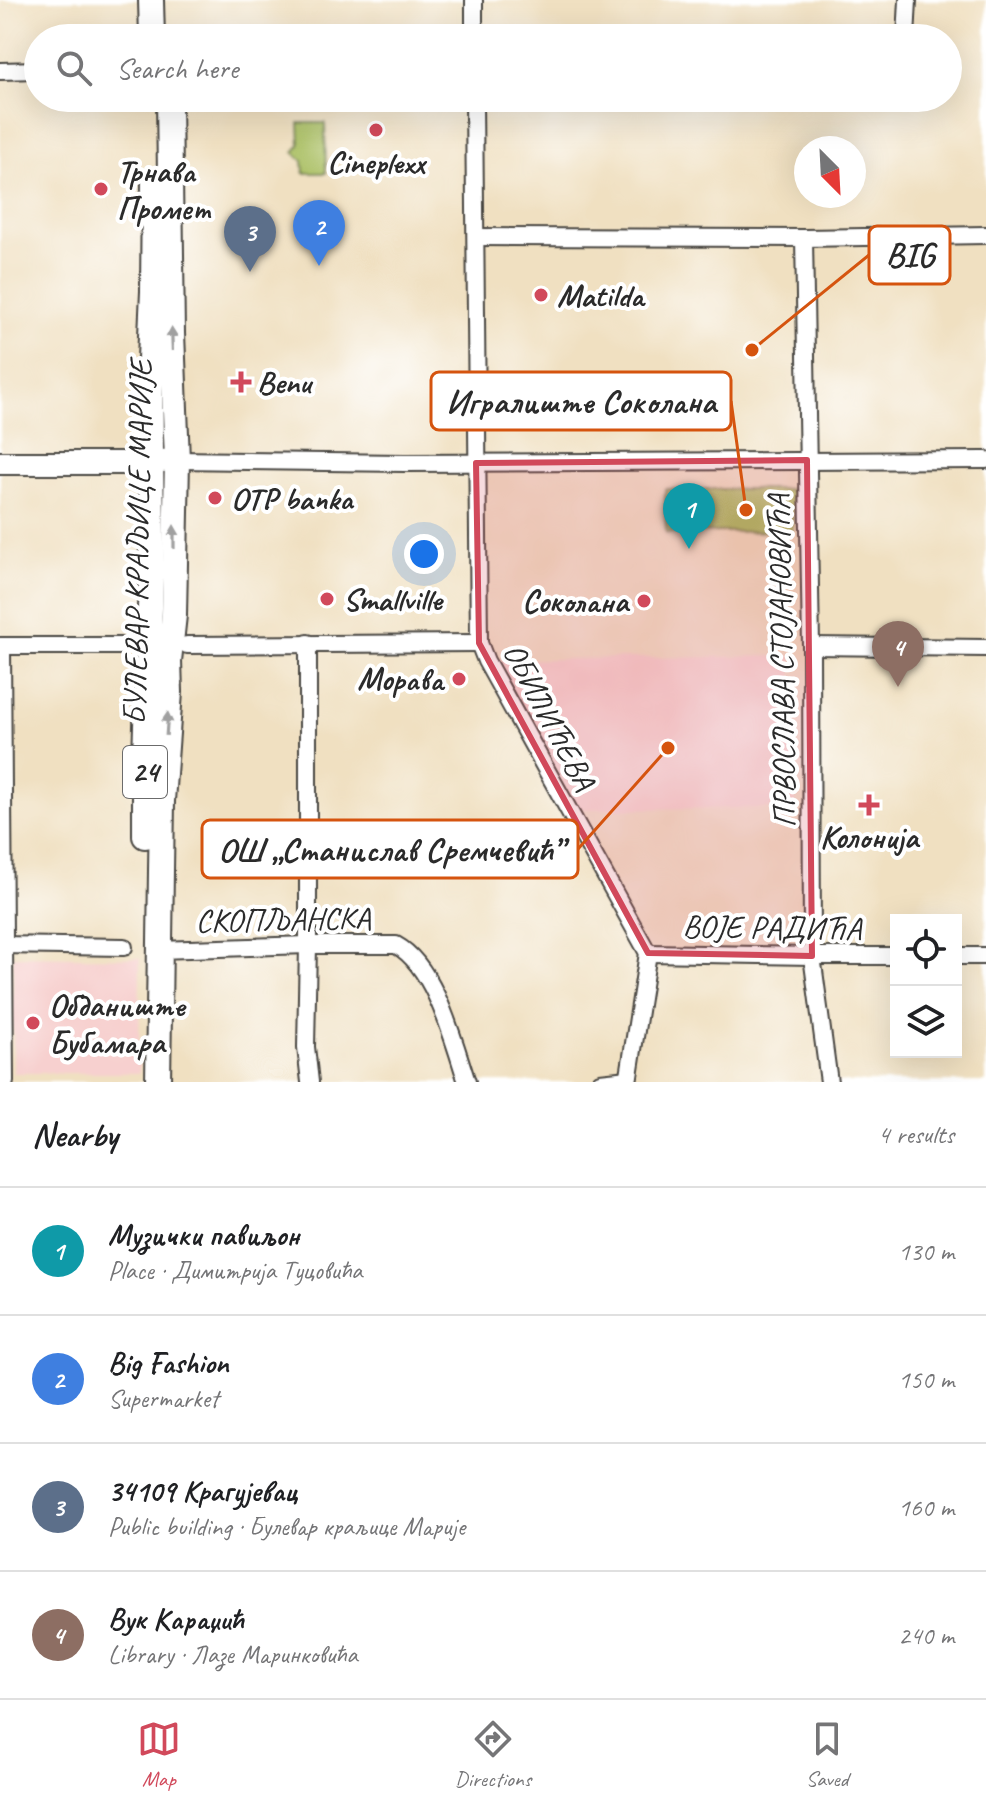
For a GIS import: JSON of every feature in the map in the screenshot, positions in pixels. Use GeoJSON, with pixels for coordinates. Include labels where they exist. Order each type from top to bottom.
{"type":"FeatureCollection","features":[{"type":"Feature","properties":{"kind":"main road"},"geometry":{"type":"LineString","coordinates":[[151,0],[152,24]]}},
{"type":"Feature","properties":{"kind":"main road"},"geometry":{"type":"LineString","coordinates":[[167,0],[167,24]]}},
{"type":"Feature","properties":{"kind":"main road","name":"БУЛЕВАР КРАЉИЦЕ МАРИЈЕ"},"geometry":{"type":"LineString","coordinates":[[144,1082],[145,756],[152,548],[150,358],[154,112]]}},
{"type":"Feature","properties":{"kind":"main road","name":"БУЛЕВАР КРАЉИЦЕ МАРИЈЕ"},"geometry":{"type":"LineString","coordinates":[[158,1082],[162,801],[174,615],[177,460],[169,112]]}},
{"type":"Feature","properties":{"kind":"street"},"geometry":{"type":"LineString","coordinates":[[474,0],[474,24]]}},
{"type":"Feature","properties":{"kind":"street"},"geometry":{"type":"LineString","coordinates":[[907,24],[908,0]]}},
{"type":"Feature","properties":{"kind":"street"},"geometry":{"type":"LineString","coordinates":[[0,71],[24,70]]}},
{"type":"Feature","properties":{"kind":"street"},"geometry":{"type":"LineString","coordinates":[[187,645],[479,643],[474,112]]}},
{"type":"Feature","properties":{"kind":"street"},"geometry":{"type":"LineString","coordinates":[[476,237],[986,235]]}},
{"type":"Feature","properties":{"kind":"street","name":"ПРВОСЛАВА СТОЈАНОВИЋА"},"geometry":{"type":"LineString","coordinates":[[804,238],[811,646],[812,956],[829,1082]]}},
{"type":"Feature","properties":{"kind":"street"},"geometry":{"type":"LineString","coordinates":[[0,463],[177,460],[476,463],[986,460]]}},
{"type":"Feature","properties":{"kind":"street"},"geometry":{"type":"LineString","coordinates":[[308,643],[306,1047],[310,1082]]}},
{"type":"Feature","properties":{"kind":"street","name":"ОБИЛИЋЕВА"},"geometry":{"type":"LineString","coordinates":[[479,643],[486,661],[648,953]]}},
{"type":"Feature","properties":{"kind":"street"},"geometry":{"type":"LineString","coordinates":[[5,1082],[1,646],[120,646]]}},
{"type":"Feature","properties":{"kind":"street"},"geometry":{"type":"LineString","coordinates":[[811,646],[986,648]]}},
{"type":"Feature","properties":{"kind":"street","name":"СКОПЉАНСКА"},"geometry":{"type":"LineString","coordinates":[[159,950],[396,945],[420,969],[439,1002],[467,1082]]}},
{"type":"Feature","properties":{"kind":"street"},"geometry":{"type":"LineString","coordinates":[[3,946],[124,947]]}},
{"type":"Feature","properties":{"kind":"street"},"geometry":{"type":"LineString","coordinates":[[600,1082],[628,1081],[648,953]]}},
{"type":"Feature","properties":{"kind":"street","name":"ВОЈЕ РАДИЋА"},"geometry":{"type":"LineString","coordinates":[[648,953],[890,956]]}},
{"type":"Feature","properties":{"kind":"street"},"geometry":{"type":"LineString","coordinates":[[962,956],[986,956]]}},
{"type":"Feature","properties":{"kind":"highlighted area"},"geometry":{"type":"Polygon","coordinates":[[[807,460],[812,956],[648,953],[479,643],[476,463],[807,460]]]}},
{"type":"Feature","properties":{"kind":"shaded area"},"geometry":{"type":"Polygon","coordinates":[[[792,656],[795,808],[577,809],[498,670],[498,660],[792,656]]]}},
{"type":"Feature","properties":{"kind":"shaded area"},"geometry":{"type":"Polygon","coordinates":[[[13,956],[140,958],[139,1073],[13,1073],[13,956]]]}},
{"type":"Feature","properties":{"kind":"green space"},"geometry":{"type":"Polygon","coordinates":[[[299,123],[325,123],[326,173],[304,173],[303,161],[294,152],[300,145],[299,123]]]}},
{"type":"Feature","properties":{"kind":"green space"},"geometry":{"type":"Polygon","coordinates":[[[665,489],[792,489],[793,531],[666,533],[665,489]]]}},
{"type":"Feature","properties":{"kind":"place","name":"Cineplexx"},"geometry":{"type":"Point","coordinates":[376,130]}},
{"type":"Feature","properties":{"kind":"place","name":"Трнава Промет"},"geometry":{"type":"Point","coordinates":[101,189]}},
{"type":"Feature","properties":{"kind":"place","name":"Big Fashion"},"geometry":{"type":"Point","coordinates":[319,266]}},
{"type":"Feature","properties":{"kind":"place","name":"34109 Крагујевац"},"geometry":{"type":"Point","coordinates":[250,272]}},
{"type":"Feature","properties":{"kind":"place","name":"Matilda"},"geometry":{"type":"Point","coordinates":[541,295]}},
{"type":"Feature","properties":{"kind":"place","name":"BIG"},"geometry":{"type":"Point","coordinates":[752,350]}},
{"type":"Feature","properties":{"kind":"place","name":"Benu"},"geometry":{"type":"Point","coordinates":[241,382]}},
{"type":"Feature","properties":{"kind":"place","name":"OTP banka"},"geometry":{"type":"Point","coordinates":[215,498]}},
{"type":"Feature","properties":{"kind":"place","name":"Игралиште Соколана"},"geometry":{"type":"Point","coordinates":[746,510]}},
{"type":"Feature","properties":{"kind":"place","name":"Музички павиљон"},"geometry":{"type":"Point","coordinates":[689,549]}},
{"type":"Feature","properties":{"kind":"place","name":"Smallville"},"geometry":{"type":"Point","coordinates":[327,599]}},
{"type":"Feature","properties":{"kind":"place","name":"Соколана"},"geometry":{"type":"Point","coordinates":[644,601]}},
{"type":"Feature","properties":{"kind":"place","name":"Морава"},"geometry":{"type":"Point","coordinates":[459,679]}},
{"type":"Feature","properties":{"kind":"place","name":"Вук Караџић"},"geometry":{"type":"Point","coordinates":[898,687]}},
{"type":"Feature","properties":{"kind":"place","name":"ОШ „Станислав Сремчевић”"},"geometry":{"type":"Point","coordinates":[668,748]}},
{"type":"Feature","properties":{"kind":"place","name":"Колонија"},"geometry":{"type":"Point","coordinates":[869,805]}},
{"type":"Feature","properties":{"kind":"place","name":"Обданиште Бубамара"},"geometry":{"type":"Point","coordinates":[33,1023]}}]}
